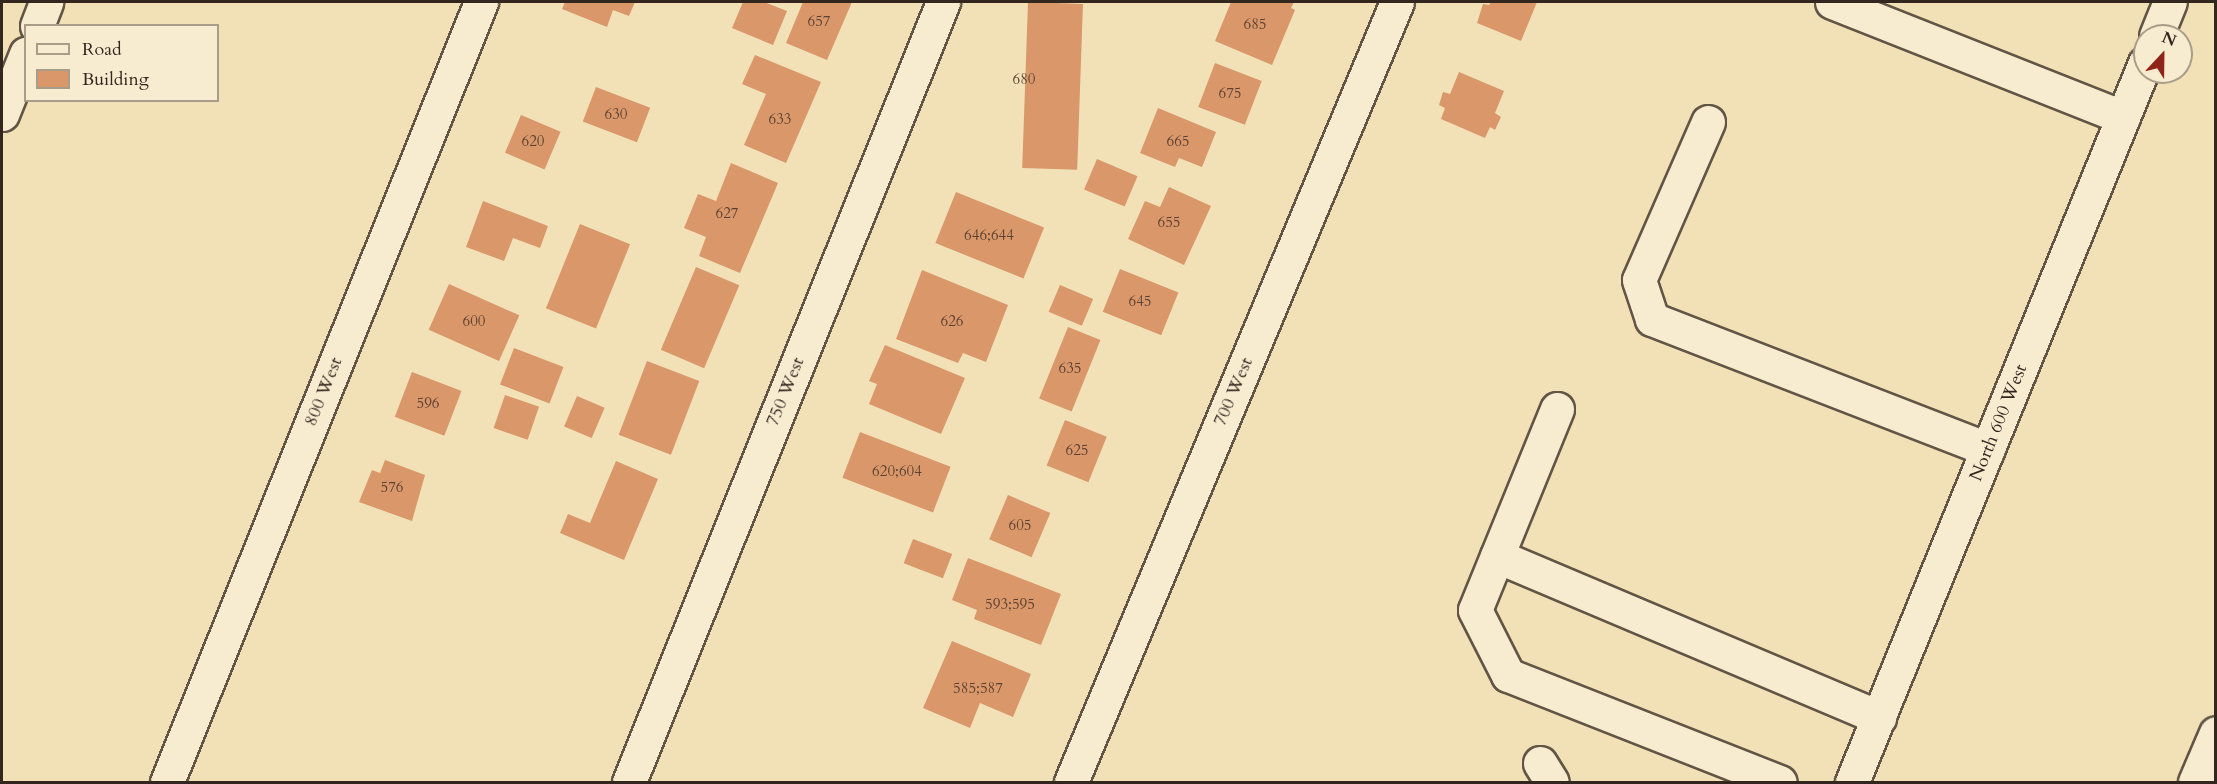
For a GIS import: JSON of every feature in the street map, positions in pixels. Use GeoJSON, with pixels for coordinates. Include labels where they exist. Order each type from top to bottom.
{"type":"FeatureCollection","features":[{"type":"Feature","properties":{"kind":"street"},"geometry":{"type":"LineString","coordinates":[[38,24],[46,2]]}},
{"type":"Feature","properties":{"kind":"street","name":"800 West"},"geometry":{"type":"LineString","coordinates":[[167,783],[481,2]]}},
{"type":"Feature","properties":{"kind":"street","name":"750 West"},"geometry":{"type":"LineString","coordinates":[[630,783],[943,2]]}},
{"type":"Feature","properties":{"kind":"street","name":"700 West"},"geometry":{"type":"LineString","coordinates":[[1071,783],[1396,2]]}},
{"type":"Feature","properties":{"kind":"street"},"geometry":{"type":"LineString","coordinates":[[1832,2],[2123,117]]}},
{"type":"Feature","properties":{"kind":"street"},"geometry":{"type":"LineString","coordinates":[[2161,24],[2170,2]]}},
{"type":"Feature","properties":{"kind":"street"},"geometry":{"type":"LineString","coordinates":[[2,114],[24,59]]}},
{"type":"Feature","properties":{"kind":"street","name":"North 600 West"},"geometry":{"type":"LineString","coordinates":[[1852,783],[2136,84]]}},
{"type":"Feature","properties":{"kind":"street"},"geometry":{"type":"LineString","coordinates":[[1708,122],[1639,280],[1652,319],[1988,449]]}},
{"type":"Feature","properties":{"kind":"street"},"geometry":{"type":"LineString","coordinates":[[1557,409],[1475,610],[1508,675],[1780,783]]}},
{"type":"Feature","properties":{"kind":"street"},"geometry":{"type":"LineString","coordinates":[[1497,556],[1879,717]]}},
{"type":"Feature","properties":{"kind":"street"},"geometry":{"type":"LineString","coordinates":[[2195,783],[2216,733]]}},
{"type":"Feature","properties":{"kind":"building"},"geometry":{"type":"Polygon","coordinates":[[[565,2],[635,2],[629,16],[613,10],[607,27],[562,9],[565,2]]]}},
{"type":"Feature","properties":{"kind":"building"},"geometry":{"type":"Polygon","coordinates":[[[743,2],[764,2],[787,11],[773,45],[732,28],[743,2]]]}},
{"type":"Feature","properties":{"kind":"building"},"geometry":{"type":"Polygon","coordinates":[[[803,2],[852,2],[827,60],[786,43],[803,2]]]}},
{"type":"Feature","properties":{"kind":"building"},"geometry":{"type":"Polygon","coordinates":[[[1028,2],[1083,4],[1077,170],[1022,168],[1028,2]]]}},
{"type":"Feature","properties":{"kind":"building"},"geometry":{"type":"Polygon","coordinates":[[[1231,2],[1294,2],[1291,8],[1295,10],[1272,65],[1215,41],[1231,2]]]}},
{"type":"Feature","properties":{"kind":"building"},"geometry":{"type":"Polygon","coordinates":[[[1491,2],[1537,2],[1521,41],[1477,23],[1483,4],[1489,5],[1491,2]]]}},
{"type":"Feature","properties":{"kind":"building"},"geometry":{"type":"Polygon","coordinates":[[[755,55],[821,82],[786,163],[744,145],[766,94],[742,84],[755,55]]]}},
{"type":"Feature","properties":{"kind":"building"},"geometry":{"type":"Polygon","coordinates":[[[1215,63],[1262,81],[1245,125],[1198,107],[1215,63]]]}},
{"type":"Feature","properties":{"kind":"building"},"geometry":{"type":"Polygon","coordinates":[[[1459,72],[1504,91],[1495,113],[1501,117],[1495,130],[1490,127],[1485,138],[1441,119],[1445,108],[1439,105],[1443,92],[1450,94],[1459,72]]]}},
{"type":"Feature","properties":{"kind":"building"},"geometry":{"type":"Polygon","coordinates":[[[596,87],[650,108],[637,142],[583,122],[596,87]]]}},
{"type":"Feature","properties":{"kind":"building"},"geometry":{"type":"Polygon","coordinates":[[[1158,108],[1216,132],[1202,167],[1179,158],[1175,167],[1140,153],[1158,108]]]}},
{"type":"Feature","properties":{"kind":"building"},"geometry":{"type":"Polygon","coordinates":[[[521,115],[561,132],[545,170],[505,153],[521,115]]]}},
{"type":"Feature","properties":{"kind":"building"},"geometry":{"type":"Polygon","coordinates":[[[1097,159],[1138,176],[1125,207],[1084,189],[1097,159]]]}},
{"type":"Feature","properties":{"kind":"building"},"geometry":{"type":"Polygon","coordinates":[[[731,163],[778,183],[740,273],[699,256],[706,237],[684,228],[698,194],[716,201],[731,163]]]}},
{"type":"Feature","properties":{"kind":"building"},"geometry":{"type":"Polygon","coordinates":[[[1169,187],[1211,206],[1184,265],[1128,239],[1145,201],[1160,207],[1169,187]]]}},
{"type":"Feature","properties":{"kind":"building"},"geometry":{"type":"Polygon","coordinates":[[[956,192],[1044,228],[1023,279],[935,243],[956,192]]]}},
{"type":"Feature","properties":{"kind":"building"},"geometry":{"type":"Polygon","coordinates":[[[483,201],[548,226],[540,248],[513,238],[504,261],[466,247],[483,201]]]}},
{"type":"Feature","properties":{"kind":"building"},"geometry":{"type":"Polygon","coordinates":[[[580,224],[630,244],[596,329],[546,308],[580,224]]]}},
{"type":"Feature","properties":{"kind":"building"},"geometry":{"type":"Polygon","coordinates":[[[696,267],[739,285],[704,368],[661,350],[696,267]]]}},
{"type":"Feature","properties":{"kind":"building"},"geometry":{"type":"Polygon","coordinates":[[[1120,269],[1178,293],[1161,335],[1103,312],[1120,269]]]}},
{"type":"Feature","properties":{"kind":"building"},"geometry":{"type":"Polygon","coordinates":[[[922,270],[1008,305],[986,362],[963,353],[958,363],[896,339],[922,270]]]}},
{"type":"Feature","properties":{"kind":"building"},"geometry":{"type":"Polygon","coordinates":[[[449,284],[519,315],[499,361],[429,330],[449,284]]]}},
{"type":"Feature","properties":{"kind":"building"},"geometry":{"type":"Polygon","coordinates":[[[1060,285],[1093,299],[1082,326],[1049,312],[1060,285]]]}},
{"type":"Feature","properties":{"kind":"building"},"geometry":{"type":"Polygon","coordinates":[[[1068,327],[1100,340],[1072,412],[1039,398],[1068,327]]]}},
{"type":"Feature","properties":{"kind":"building"},"geometry":{"type":"Polygon","coordinates":[[[885,345],[965,378],[941,434],[869,404],[877,384],[869,381],[885,345]]]}},
{"type":"Feature","properties":{"kind":"building"},"geometry":{"type":"Polygon","coordinates":[[[514,348],[563,367],[550,403],[500,384],[514,348]]]}},
{"type":"Feature","properties":{"kind":"building"},"geometry":{"type":"Polygon","coordinates":[[[647,361],[699,381],[671,455],[619,435],[647,361]]]}},
{"type":"Feature","properties":{"kind":"building"},"geometry":{"type":"Polygon","coordinates":[[[412,372],[461,391],[444,436],[395,417],[412,372]]]}},
{"type":"Feature","properties":{"kind":"building"},"geometry":{"type":"Polygon","coordinates":[[[505,395],[539,407],[528,440],[494,428],[505,395]]]}},
{"type":"Feature","properties":{"kind":"building"},"geometry":{"type":"Polygon","coordinates":[[[577,396],[605,408],[592,438],[564,426],[577,396]]]}},
{"type":"Feature","properties":{"kind":"building"},"geometry":{"type":"Polygon","coordinates":[[[1065,420],[1107,437],[1088,482],[1047,465],[1065,420]]]}},
{"type":"Feature","properties":{"kind":"building"},"geometry":{"type":"Polygon","coordinates":[[[860,432],[951,467],[933,513],[842,478],[860,432]]]}},
{"type":"Feature","properties":{"kind":"building"},"geometry":{"type":"Polygon","coordinates":[[[385,460],[425,475],[412,521],[359,502],[372,470],[380,473],[385,460]]]}},
{"type":"Feature","properties":{"kind":"building"},"geometry":{"type":"Polygon","coordinates":[[[616,461],[658,479],[624,560],[560,533],[568,514],[590,523],[616,461]]]}},
{"type":"Feature","properties":{"kind":"building"},"geometry":{"type":"Polygon","coordinates":[[[1008,495],[1050,513],[1032,557],[989,539],[1008,495]]]}},
{"type":"Feature","properties":{"kind":"building"},"geometry":{"type":"Polygon","coordinates":[[[913,539],[952,554],[943,578],[904,563],[913,539]]]}},
{"type":"Feature","properties":{"kind":"building"},"geometry":{"type":"Polygon","coordinates":[[[968,558],[1061,594],[1041,645],[974,619],[977,610],[952,600],[968,558]]]}},
{"type":"Feature","properties":{"kind":"building"},"geometry":{"type":"Polygon","coordinates":[[[952,641],[1031,674],[1013,717],[980,703],[970,728],[923,708],[952,641]]]}}]}
